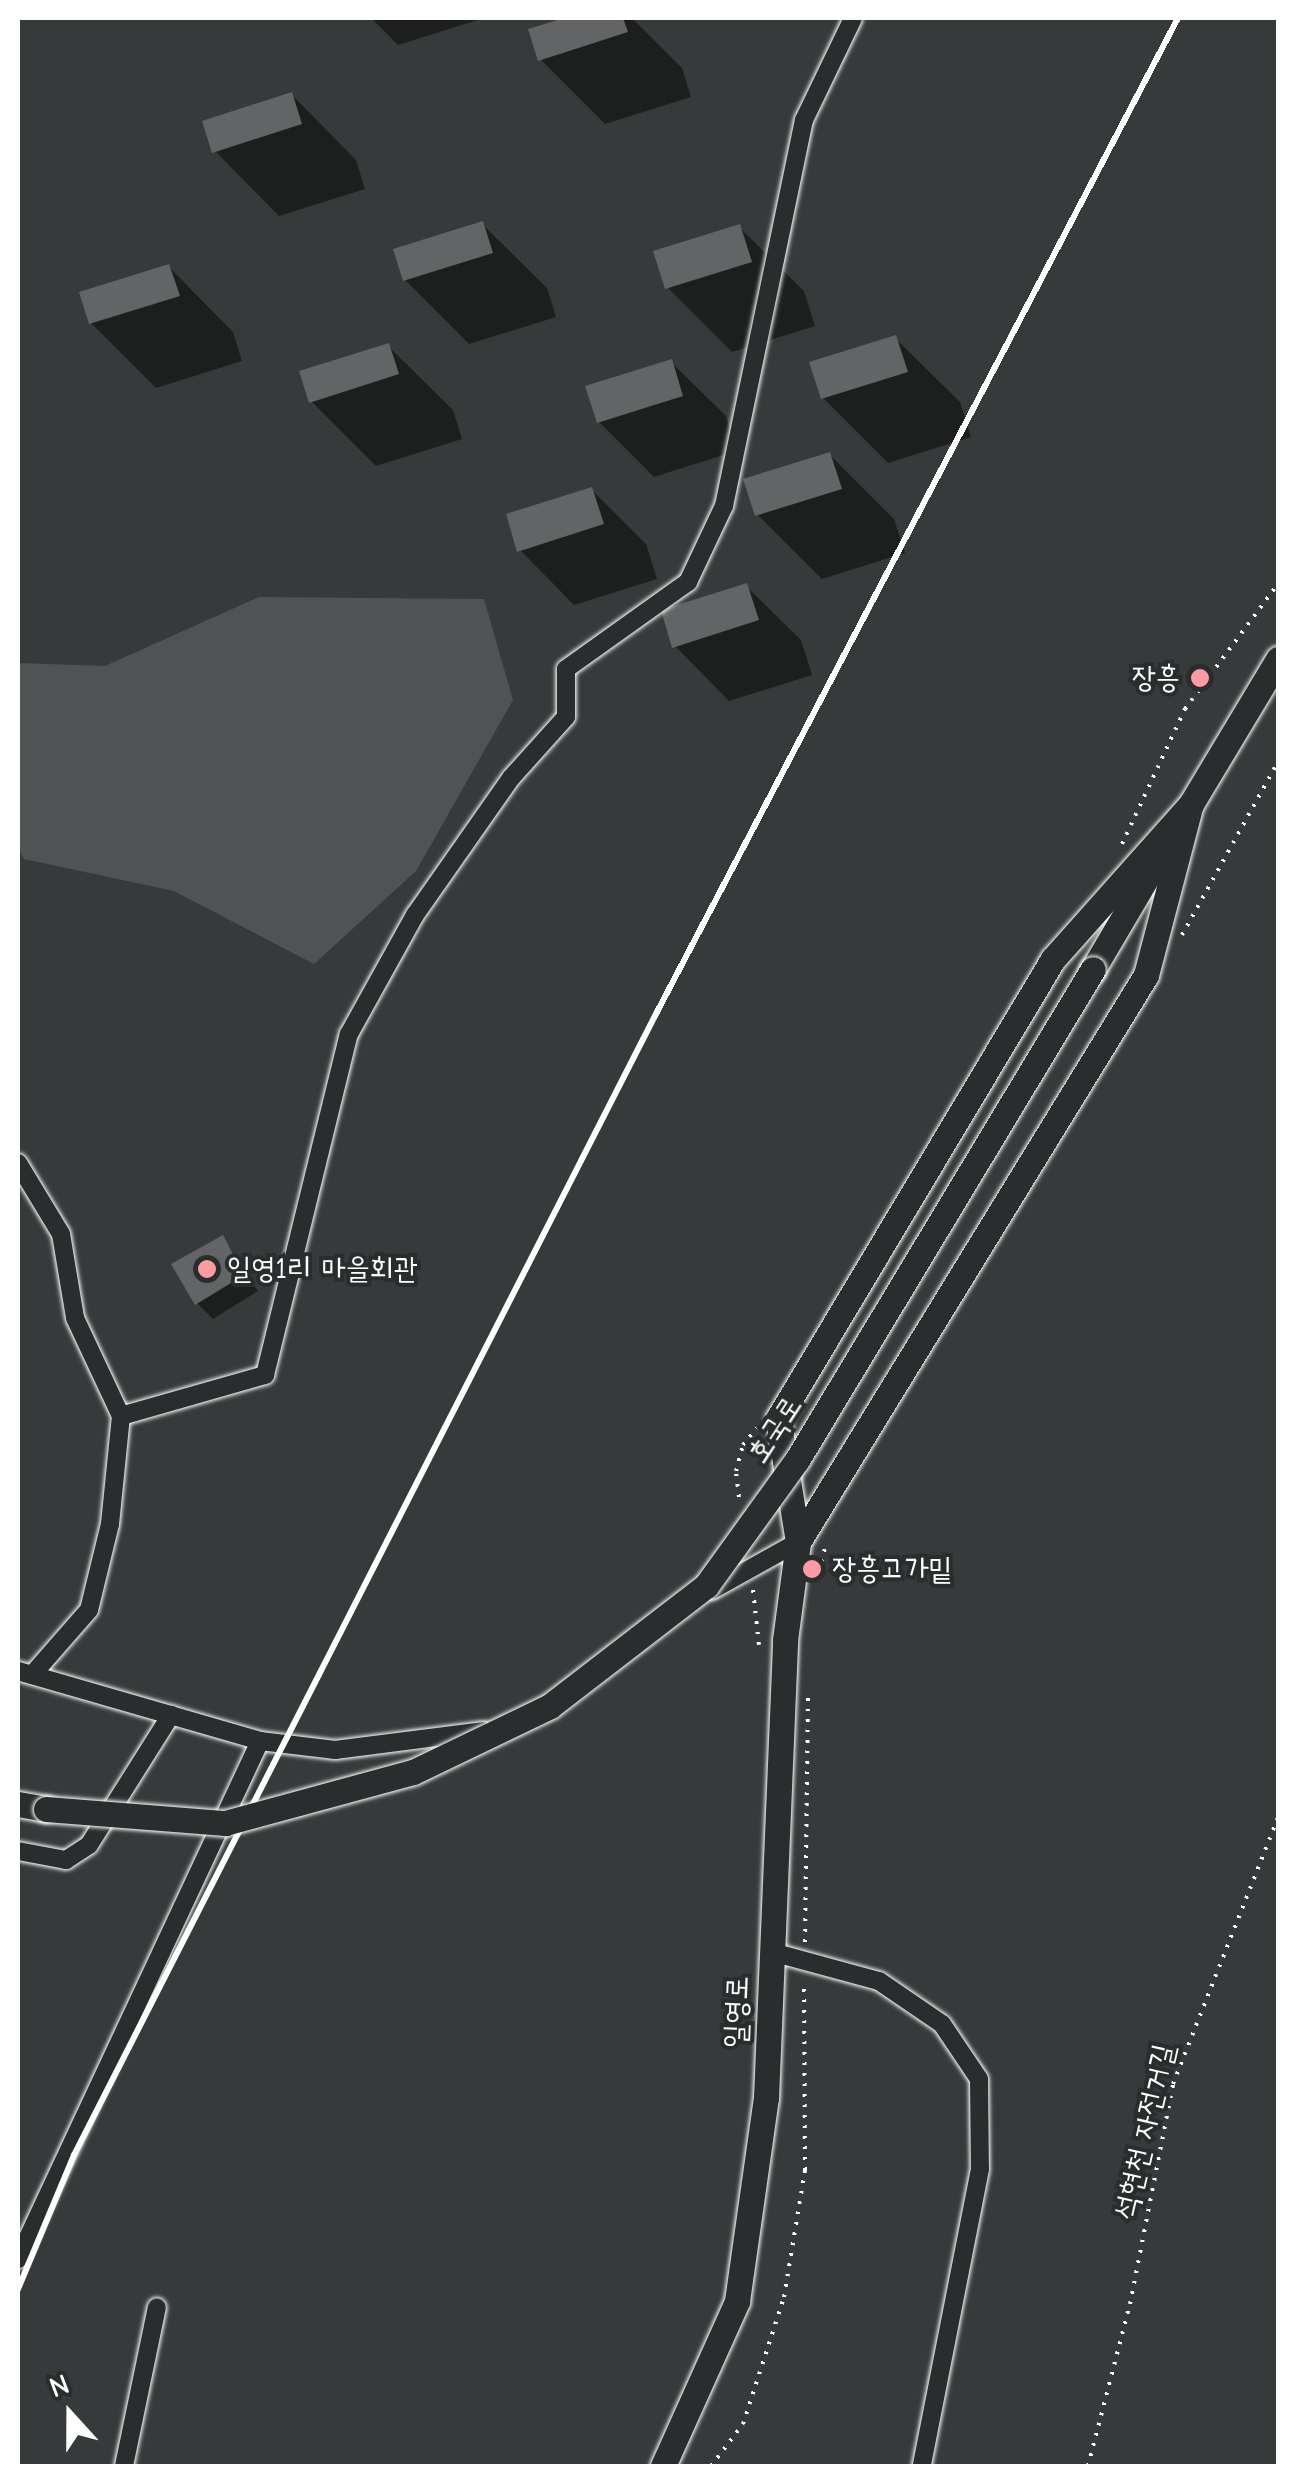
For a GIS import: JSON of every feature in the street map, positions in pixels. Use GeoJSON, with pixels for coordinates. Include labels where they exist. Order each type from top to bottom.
{"type":"FeatureCollection","features":[{"type":"Feature","properties":{"kind":"main road","name":"호국로"},"geometry":{"type":"LineString","coordinates":[[18,1804],[225,1823],[414,1772],[550,1706],[706,1586],[796,1460],[1278,659]]}},
{"type":"Feature","properties":{"kind":"main road"},"geometry":{"type":"LineString","coordinates":[[798,1542],[778,1420],[1053,959],[1191,804]]}},
{"type":"Feature","properties":{"kind":"main road"},"geometry":{"type":"LineString","coordinates":[[798,1542],[1146,975],[1191,804]]}},
{"type":"Feature","properties":{"kind":"main road","name":"일영로"},"geometry":{"type":"LineString","coordinates":[[663,2466],[737,2302],[766,2098],[786,1640],[798,1542]]}},
{"type":"Feature","properties":{"kind":"street"},"geometry":{"type":"LineString","coordinates":[[120,1416],[264,1375],[349,1034],[415,914],[511,778],[566,717],[566,669],[688,582],[724,506],[804,120],[853,18]]}},
{"type":"Feature","properties":{"kind":"street"},"geometry":{"type":"LineString","coordinates":[[18,1162],[61,1234],[75,1318],[120,1416],[110,1524],[90,1610],[25,1673],[260,1741],[335,1750],[498,1730],[664,1628],[749,1566],[798,1542]]}},
{"type":"Feature","properties":{"kind":"street"},"geometry":{"type":"LineString","coordinates":[[18,1851],[66,1860],[89,1845],[171,1715]]}},
{"type":"Feature","properties":{"kind":"street"},"geometry":{"type":"LineString","coordinates":[[18,2259],[260,1741]]}},
{"type":"Feature","properties":{"kind":"street"},"geometry":{"type":"LineString","coordinates":[[772,1952],[879,1980],[942,2024],[979,2080],[980,2170],[922,2466]]}},
{"type":"Feature","properties":{"kind":"street"},"geometry":{"type":"LineString","coordinates":[[124,2466],[157,2307]]}},
{"type":"Feature","properties":{"kind":"path"},"geometry":{"type":"LineString","coordinates":[[1118,850],[1186,709],[1278,584]]}},
{"type":"Feature","properties":{"kind":"path"},"geometry":{"type":"LineString","coordinates":[[1176,946],[1278,762]]}},
{"type":"Feature","properties":{"kind":"path"},"geometry":{"type":"LineString","coordinates":[[741,1509],[736,1472],[743,1445],[768,1414]]}},
{"type":"Feature","properties":{"kind":"path"},"geometry":{"type":"LineString","coordinates":[[815,1590],[828,1535]]}},
{"type":"Feature","properties":{"kind":"path"},"geometry":{"type":"LineString","coordinates":[[749,1566],[759,1656]]}},
{"type":"Feature","properties":{"kind":"path"},"geometry":{"type":"LineString","coordinates":[[710,2466],[743,2424],[784,2297],[805,2170],[808,1684]]}},
{"type":"Feature","properties":{"kind":"path","name":"석현천 자전거길"},"geometry":{"type":"LineString","coordinates":[[1088,2466],[1130,2304],[1173,2084],[1278,1818]]}},
{"type":"Feature","properties":{"kind":"shaded area"},"geometry":{"type":"Polygon","coordinates":[[[259,597],[484,599],[513,700],[416,871],[314,964],[174,891],[24,859],[18,849],[18,663],[105,666],[259,597]]]}},
{"type":"Feature","properties":{"kind":"building"},"geometry":{"type":"Polygon","coordinates":[[[564,18],[623,18],[628,32],[538,61],[528,29],[564,18]]]}},
{"type":"Feature","properties":{"kind":"building"},"geometry":{"type":"Polygon","coordinates":[[[292,92],[302,124],[212,153],[202,121],[292,92]]]}},
{"type":"Feature","properties":{"kind":"building"},"geometry":{"type":"Polygon","coordinates":[[[483,221],[493,253],[403,281],[393,249],[483,221]]]}},
{"type":"Feature","properties":{"kind":"building"},"geometry":{"type":"Polygon","coordinates":[[[740,224],[752,262],[665,289],[653,251],[740,224]]]}},
{"type":"Feature","properties":{"kind":"building"},"geometry":{"type":"Polygon","coordinates":[[[169,264],[180,296],[89,324],[79,292],[169,264]]]}},
{"type":"Feature","properties":{"kind":"building"},"geometry":{"type":"Polygon","coordinates":[[[896,335],[908,372],[821,399],[809,362],[896,335]]]}},
{"type":"Feature","properties":{"kind":"building"},"geometry":{"type":"Polygon","coordinates":[[[389,343],[399,374],[309,403],[299,371],[389,343]]]}},
{"type":"Feature","properties":{"kind":"building"},"geometry":{"type":"Polygon","coordinates":[[[672,359],[683,396],[597,423],[585,386],[672,359]]]}},
{"type":"Feature","properties":{"kind":"building"},"geometry":{"type":"Polygon","coordinates":[[[830,452],[842,489],[755,516],[743,479],[830,452]]]}},
{"type":"Feature","properties":{"kind":"building"},"geometry":{"type":"Polygon","coordinates":[[[592,487],[604,524],[517,552],[506,514],[592,487]]]}},
{"type":"Feature","properties":{"kind":"building"},"geometry":{"type":"Polygon","coordinates":[[[747,583],[759,620],[672,648],[661,610],[747,583]]]}},
{"type":"Feature","properties":{"kind":"building","name":"일영1리 마을회관"},"geometry":{"type":"Polygon","coordinates":[[[223,1235],[244,1275],[195,1305],[171,1264],[223,1235]]]}},
{"type":"Feature","properties":{"kind":"railway"},"geometry":{"type":"LineString","coordinates":[[18,2289],[74,2155],[657,1012],[1178,18]]}},
{"type":"Feature","properties":{"kind":"place","name":"장흥"},"geometry":{"type":"Point","coordinates":[1200,678]}},
{"type":"Feature","properties":{"kind":"place","name":"일영1리 마을회관"},"geometry":{"type":"Point","coordinates":[207,1269]}},
{"type":"Feature","properties":{"kind":"place","name":"장흥고가밑"},"geometry":{"type":"Point","coordinates":[812,1569]}}]}
